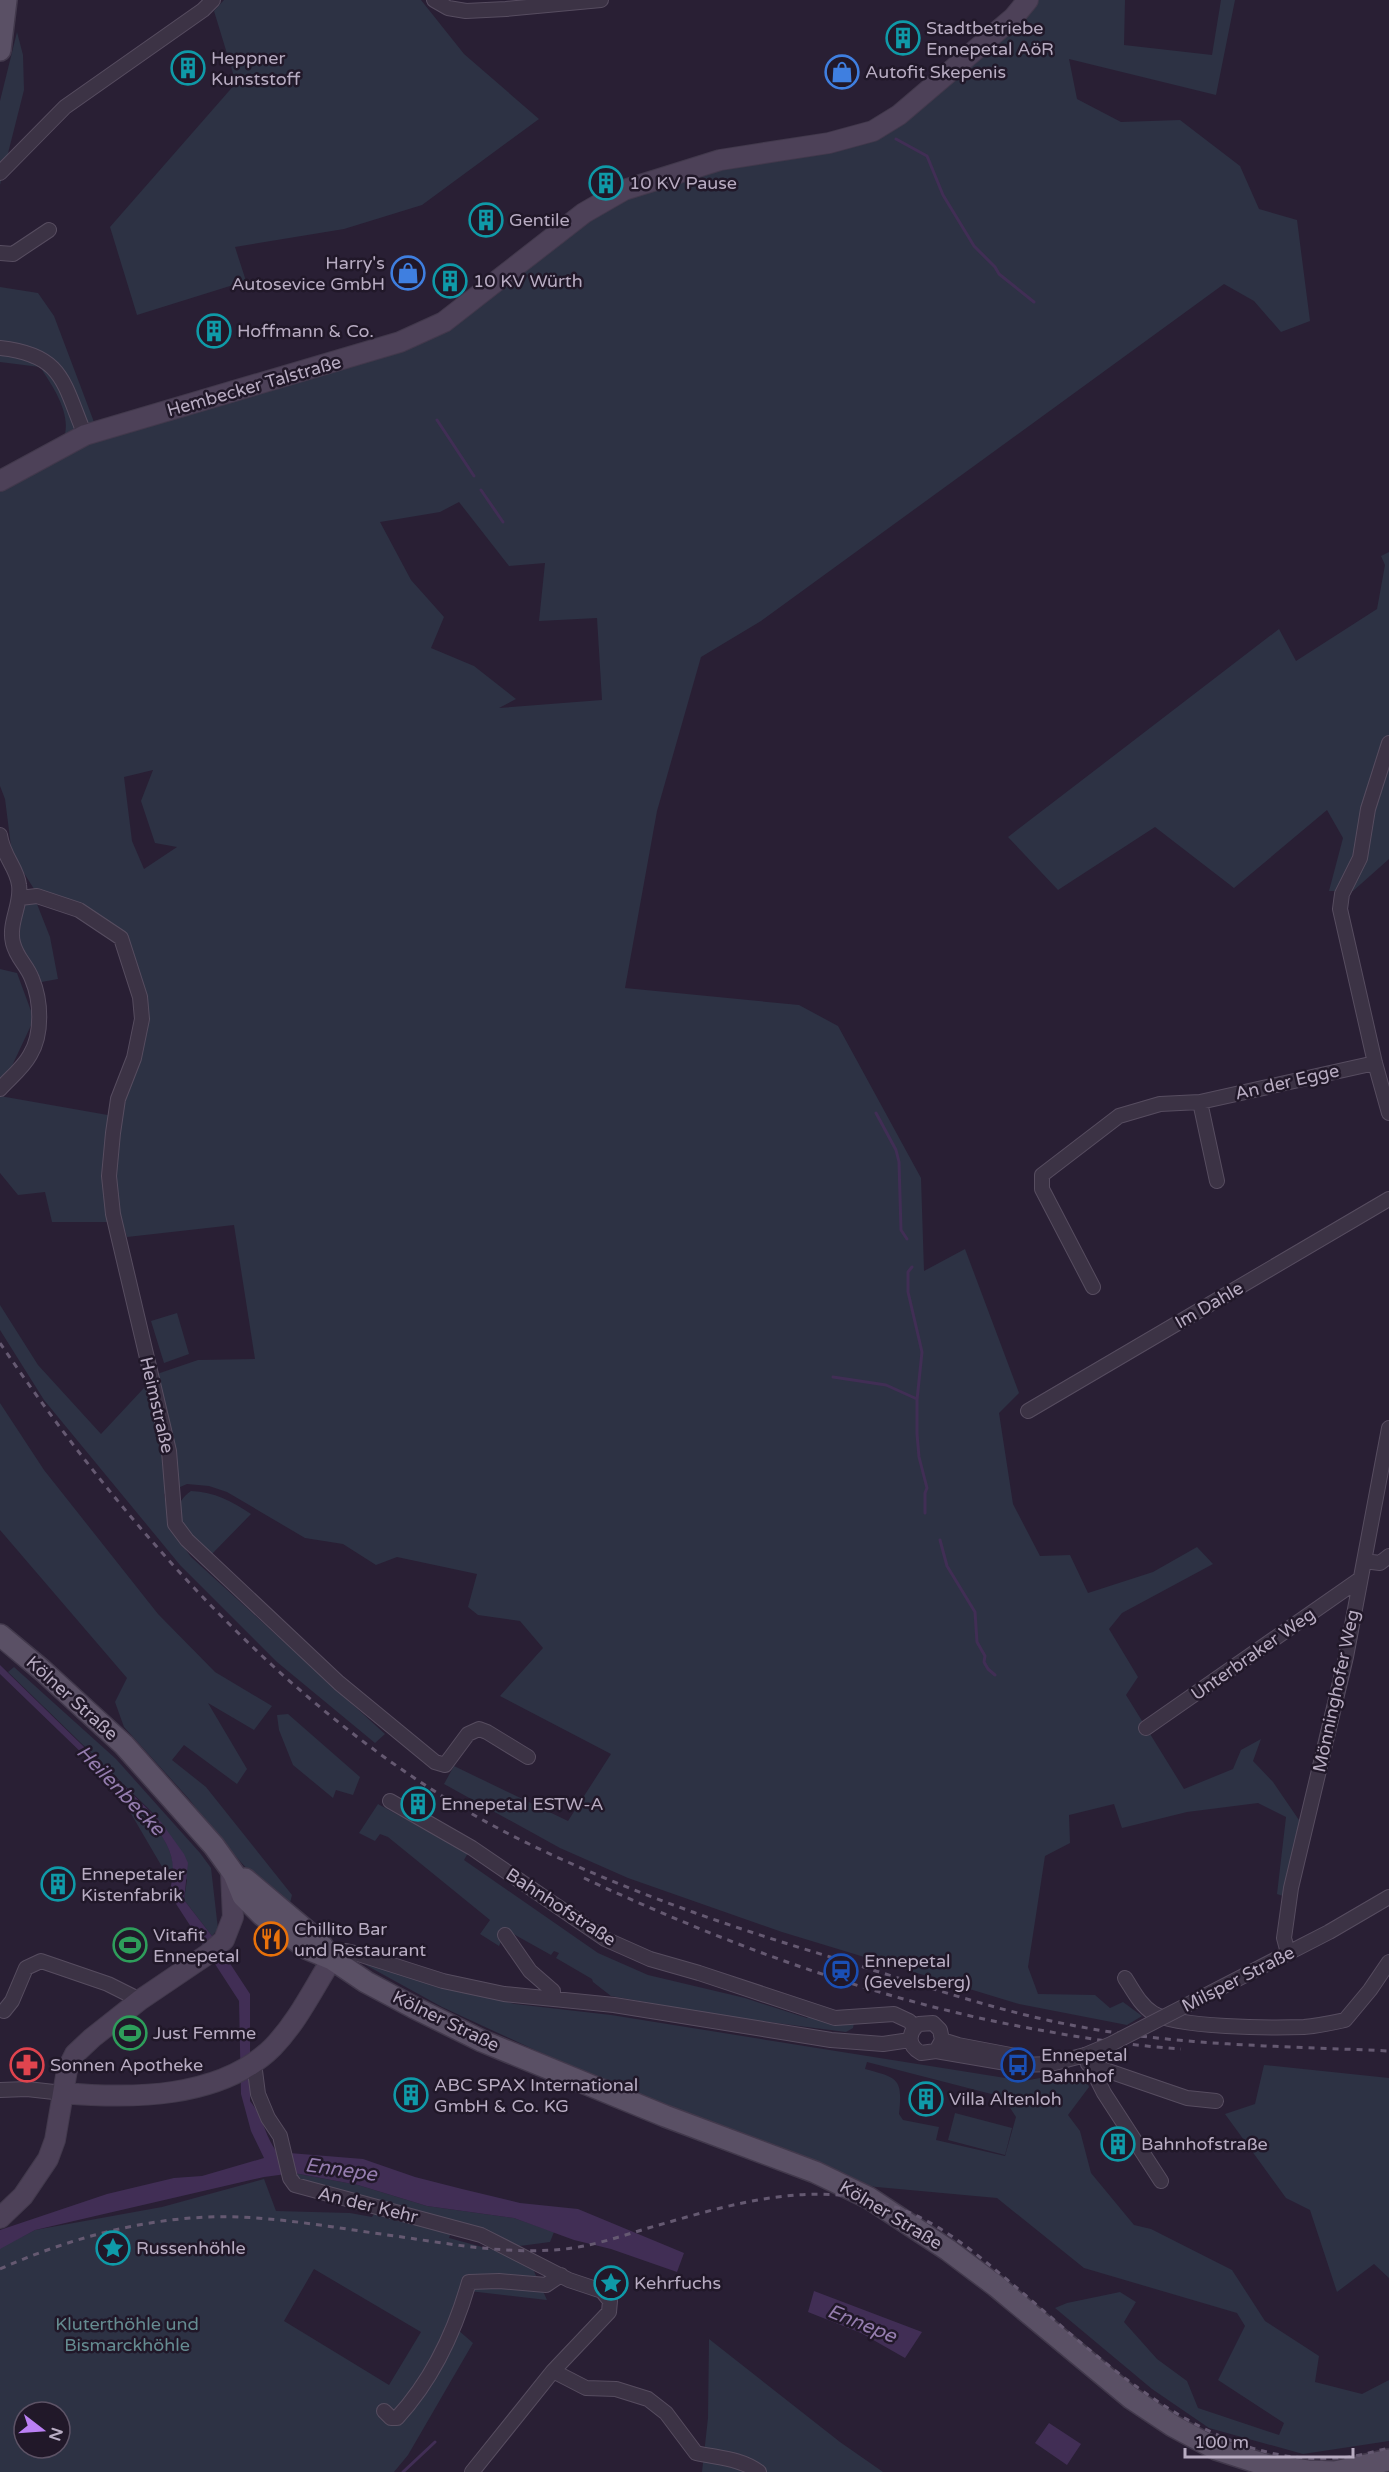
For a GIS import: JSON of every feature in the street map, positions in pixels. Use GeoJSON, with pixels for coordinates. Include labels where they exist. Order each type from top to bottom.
{"type":"FeatureCollection","features":[{"type":"Feature","properties":{"kind":"main road"},"geometry":{"type":"LineString","coordinates":[[0,50],[6,0]]}},
{"type":"Feature","properties":{"kind":"main road","name":"Kölner Straße"},"geometry":{"type":"LineString","coordinates":[[0,1635],[124,1745],[190,1817],[232,1872],[243,1896],[251,1895],[285,1934],[308,1949],[332,1959],[366,1982],[482,2041],[665,2116],[815,2172],[869,2198],[948,2250],[996,2286],[1131,2398],[1173,2426],[1216,2449],[1269,2466],[1308,2471],[1335,2472],[1389,2460]]}},
{"type":"Feature","properties":{"kind":"street"},"geometry":{"type":"LineString","coordinates":[[434,0],[448,8],[466,11],[601,0]]}},
{"type":"Feature","properties":{"kind":"street","name":"Hembecker Talstraße"},"geometry":{"type":"LineString","coordinates":[[0,481],[85,435],[400,342],[444,322],[584,213],[624,190],[720,160],[829,142],[873,132],[899,115],[1014,16],[1028,0]]}},
{"type":"Feature","properties":{"kind":"street"},"geometry":{"type":"LineString","coordinates":[[0,173],[65,107],[138,55],[204,3]]}},
{"type":"Feature","properties":{"kind":"street"},"geometry":{"type":"LineString","coordinates":[[0,253],[13,254],[49,230]]}},
{"type":"Feature","properties":{"kind":"street"},"geometry":{"type":"LineString","coordinates":[[0,348],[36,355],[52,367],[66,388],[85,435]]}},
{"type":"Feature","properties":{"kind":"street"},"geometry":{"type":"LineString","coordinates":[[1389,743],[1374,784],[1360,858],[1341,894],[1340,909],[1375,1063],[1389,1113]]}},
{"type":"Feature","properties":{"kind":"street"},"geometry":{"type":"LineString","coordinates":[[0,835],[6,858],[19,883],[20,898],[15,908],[12,939],[16,956],[32,979],[37,996],[38,1036],[31,1054],[0,1089]]}},
{"type":"Feature","properties":{"kind":"street","name":"Heimstraße"},"geometry":{"type":"LineString","coordinates":[[20,898],[37,896],[79,910],[121,938],[140,997],[142,1019],[134,1058],[118,1099],[110,1176],[113,1214],[169,1451],[176,1524],[188,1540],[331,1675],[435,1762],[445,1765],[468,1734],[479,1729],[528,1757]]}},
{"type":"Feature","properties":{"kind":"street","name":"An der Egge"},"geometry":{"type":"LineString","coordinates":[[1093,1287],[1042,1188],[1042,1175],[1119,1116],[1160,1104],[1200,1102],[1375,1063]]}},
{"type":"Feature","properties":{"kind":"street"},"geometry":{"type":"LineString","coordinates":[[1200,1102],[1217,1181]]}},
{"type":"Feature","properties":{"kind":"street","name":"Im Dahle"},"geometry":{"type":"LineString","coordinates":[[1028,1411],[1389,1199]]}},
{"type":"Feature","properties":{"kind":"street","name":"Mönninghofer Weg"},"geometry":{"type":"LineString","coordinates":[[1288,1953],[1284,1938],[1292,1888],[1346,1657],[1389,1428]]}},
{"type":"Feature","properties":{"kind":"street"},"geometry":{"type":"LineString","coordinates":[[1364,1561],[1380,1563],[1389,1556]]}},
{"type":"Feature","properties":{"kind":"street","name":"Unterbraker Weg"},"geometry":{"type":"LineString","coordinates":[[1146,1728],[1360,1579]]}},
{"type":"Feature","properties":{"kind":"street","name":"Bahnhofstraße"},"geometry":{"type":"LineString","coordinates":[[390,1801],[472,1848],[605,1939],[650,1959],[835,2018],[894,2014],[909,2021],[913,2038],[926,2054],[939,2045],[1018,2065],[1051,2064],[1086,2059]]}},
{"type":"Feature","properties":{"kind":"street"},"geometry":{"type":"LineString","coordinates":[[217,1946],[233,1917],[232,1872]]}},
{"type":"Feature","properties":{"kind":"street"},"geometry":{"type":"LineString","coordinates":[[0,2218],[23,2196],[48,2159],[55,2140],[67,2070],[75,2054],[140,2000],[217,1946],[231,1939],[240,1929],[251,1895]]}},
{"type":"Feature","properties":{"kind":"street","name":"Milsper Straße"},"geometry":{"type":"LineString","coordinates":[[1086,2059],[1347,1923],[1389,1897]]}},
{"type":"Feature","properties":{"kind":"street"},"geometry":{"type":"LineString","coordinates":[[505,1935],[530,1971],[553,1991],[553,1998]]}},
{"type":"Feature","properties":{"kind":"street","name":"Bahnhofstraße"},"geometry":{"type":"LineString","coordinates":[[332,1959],[346,1951],[473,1989],[614,2005],[831,2040],[883,2044],[913,2038],[923,2022],[933,2023],[940,2030],[939,2045]]}},
{"type":"Feature","properties":{"kind":"street"},"geometry":{"type":"LineString","coordinates":[[0,2090],[27,2089],[121,2096],[160,2095],[211,2082],[246,2067],[273,2047],[294,2022],[332,1959]]}},
{"type":"Feature","properties":{"kind":"street"},"geometry":{"type":"LineString","coordinates":[[4,2011],[12,2001],[26,1968],[41,1961],[108,1984],[140,2000]]}},
{"type":"Feature","properties":{"kind":"street"},"geometry":{"type":"LineString","coordinates":[[1125,1978],[1142,2004],[1168,2021],[1193,2024],[1303,2027],[1345,2020],[1389,1962]]}},
{"type":"Feature","properties":{"kind":"street"},"geometry":{"type":"LineString","coordinates":[[1086,2059],[1187,2098],[1216,2101]]}},
{"type":"Feature","properties":{"kind":"street"},"geometry":{"type":"LineString","coordinates":[[1086,2059],[1122,2123],[1161,2181]]}},
{"type":"Feature","properties":{"kind":"street","name":"An der Kehr"},"geometry":{"type":"LineString","coordinates":[[246,2067],[268,2118],[280,2136],[290,2178],[295,2185],[481,2235],[561,2275],[602,2291],[608,2297],[610,2308],[606,2316],[553,2371],[472,2472]]}},
{"type":"Feature","properties":{"kind":"street"},"geometry":{"type":"LineString","coordinates":[[384,2410],[391,2418],[397,2418],[413,2401],[439,2358],[452,2330],[469,2282],[499,2281],[546,2285],[561,2275]]}},
{"type":"Feature","properties":{"kind":"street"},"geometry":{"type":"LineString","coordinates":[[553,2371],[586,2388],[616,2390],[648,2399],[666,2413],[696,2453],[734,2460],[759,2472]]}},
{"type":"Feature","properties":{"kind":"green space"},"geometry":{"type":"Polygon","coordinates":[[[224,0],[421,0],[464,54],[539,119],[422,205],[344,229],[235,247],[246,281],[137,315],[110,227],[236,83],[214,11],[224,0]]]}},
{"type":"Feature","properties":{"kind":"green space"},"geometry":{"type":"Polygon","coordinates":[[[1035,0],[1125,0],[1124,45],[1212,55],[1221,0],[1235,0],[1216,95],[1069,59],[1077,99],[1121,122],[1180,120],[1240,166],[1259,209],[1297,220],[1310,321],[1281,332],[1254,301],[1224,284],[761,621],[701,657],[657,811],[625,988],[799,1005],[838,1026],[921,1178],[924,1271],[965,1249],[1019,1393],[999,1413],[1013,1504],[1040,1556],[1070,1555],[1088,1593],[1153,1572],[1197,1547],[1213,1564],[1122,1613],[1109,1629],[1138,1677],[1126,1695],[1184,1789],[1233,1769],[1241,1750],[1261,1739],[1253,1761],[1273,1782],[1301,1823],[1289,1898],[1277,1894],[1286,1817],[1258,1803],[1187,1812],[1122,1828],[1114,1804],[1069,1815],[1070,1843],[1045,1856],[1028,1967],[1038,1994],[1095,1995],[1110,2008],[1123,2002],[1142,2016],[1127,2025],[1019,2004],[782,1932],[628,1878],[560,1848],[444,1784],[454,1766],[568,1821],[611,1754],[500,1696],[543,1648],[520,1621],[478,1615],[468,1607],[477,1574],[397,1557],[376,1565],[343,1544],[305,1538],[227,1492],[209,1486],[187,1484],[164,1494],[171,1529],[191,1557],[385,1734],[375,1743],[277,1662],[180,1565],[44,1400],[0,1330],[0,1305],[38,1365],[101,1434],[157,1374],[198,1360],[255,1359],[234,1225],[127,1237],[122,1222],[52,1222],[45,1192],[18,1195],[0,1173],[0,1096],[119,1117],[138,1060],[146,1019],[123,935],[69,901],[34,889],[12,854],[5,799],[0,786],[0,487],[93,441],[418,345],[440,331],[600,210],[637,192],[739,163],[856,146],[877,138],[1035,0]],[[459,502],[440,512],[380,522],[411,580],[444,617],[431,648],[474,666],[516,699],[499,708],[602,700],[597,618],[539,621],[545,563],[509,566],[459,502]],[[153,770],[124,777],[132,841],[144,869],[177,847],[155,843],[141,801],[153,770]]]}},
{"type":"Feature","properties":{"kind":"green space"},"geometry":{"type":"Polygon","coordinates":[[[17,32],[23,55],[24,90],[0,185],[0,101],[17,32]]]}},
{"type":"Feature","properties":{"kind":"green space"},"geometry":{"type":"Polygon","coordinates":[[[0,287],[38,293],[54,316],[94,422],[65,434],[65,416],[62,407],[55,390],[40,367],[0,362],[0,287]]]}},
{"type":"Feature","properties":{"kind":"green space"},"geometry":{"type":"Polygon","coordinates":[[[1389,552],[1389,859],[1353,891],[1329,891],[1343,838],[1327,810],[1234,888],[1155,827],[1058,890],[1008,837],[1279,629],[1296,661],[1377,609],[1385,565],[1381,556],[1389,552]]]}},
{"type":"Feature","properties":{"kind":"green space"},"geometry":{"type":"Polygon","coordinates":[[[35,899],[50,937],[58,979],[36,983],[23,958],[18,942],[18,920],[24,907],[35,899]]]}},
{"type":"Feature","properties":{"kind":"green space"},"geometry":{"type":"Polygon","coordinates":[[[0,969],[17,973],[34,1019],[11,1068],[0,1081],[0,969]]]}},
{"type":"Feature","properties":{"kind":"green space"},"geometry":{"type":"Polygon","coordinates":[[[177,1313],[189,1354],[164,1363],[151,1321],[177,1313]]]}},
{"type":"Feature","properties":{"kind":"green space"},"geometry":{"type":"Polygon","coordinates":[[[0,1403],[44,1470],[158,1614],[215,1672],[272,1706],[254,1730],[208,1703],[247,1769],[237,1784],[184,1745],[172,1760],[206,1787],[292,1895],[289,1907],[256,1879],[214,1832],[189,1799],[124,1727],[115,1702],[127,1678],[0,1530],[0,1403]]]}},
{"type":"Feature","properties":{"kind":"green space"},"geometry":{"type":"Polygon","coordinates":[[[191,1491],[222,1498],[251,1514],[210,1556],[189,1533],[180,1516],[179,1507],[191,1491]]]}},
{"type":"Feature","properties":{"kind":"green space"},"geometry":{"type":"Polygon","coordinates":[[[14,1667],[116,1759],[200,1853],[211,1868],[218,1929],[212,1936],[184,1900],[187,1880],[153,1813],[8,1672],[14,1667]]]}},
{"type":"Feature","properties":{"kind":"green space"},"geometry":{"type":"Polygon","coordinates":[[[288,1714],[360,1777],[353,1795],[336,1790],[333,1798],[293,1765],[279,1730],[277,1715],[288,1714]]]}},
{"type":"Feature","properties":{"kind":"green space"},"geometry":{"type":"Polygon","coordinates":[[[128,1799],[152,1822],[169,1849],[174,1871],[168,1877],[123,1800],[128,1799]]]}},
{"type":"Feature","properties":{"kind":"green space"},"geometry":{"type":"Polygon","coordinates":[[[378,1804],[468,1853],[464,1860],[598,1953],[648,1975],[745,1998],[807,2018],[809,2016],[854,2023],[853,2028],[846,2032],[728,2017],[611,1996],[592,1979],[556,1958],[559,1953],[554,1951],[551,1955],[506,1930],[499,1946],[480,1934],[490,1920],[388,1837],[380,1834],[375,1841],[359,1833],[378,1804]]]}},
{"type":"Feature","properties":{"kind":"green space"},"geometry":{"type":"Polygon","coordinates":[[[364,1964],[515,2004],[611,2015],[1024,2081],[1082,2070],[1089,2087],[1068,2115],[1080,2131],[1091,2173],[1134,2225],[1151,2229],[1232,2270],[1265,2321],[1319,2356],[1315,2382],[1362,2394],[1389,2380],[1389,2441],[1303,2454],[1209,2428],[1152,2389],[1055,2308],[1067,2303],[1120,2292],[1136,2302],[1124,2322],[1157,2359],[1187,2381],[1198,2408],[1279,2435],[1284,2423],[1218,2380],[1245,2326],[1237,2313],[1084,2268],[997,2198],[866,2186],[717,2124],[608,2084],[442,2007],[364,1964]],[[867,2062],[865,2069],[896,2081],[900,2093],[899,2114],[903,2120],[939,2127],[936,2140],[1005,2156],[1016,2117],[1003,2097],[867,2062]]]}},
{"type":"Feature","properties":{"kind":"green space"},"geometry":{"type":"Polygon","coordinates":[[[1264,2065],[1389,2078],[1389,2278],[1374,2264],[1337,2292],[1310,2210],[1286,2198],[1225,2114],[1255,2104],[1264,2065]]]}},
{"type":"Feature","properties":{"kind":"green space"},"geometry":{"type":"Polygon","coordinates":[[[955,2113],[1012,2128],[1005,2155],[948,2140],[955,2113]]]}},
{"type":"Feature","properties":{"kind":"green space","name":"Kluterthöhle und Bismarckhöhle"},"geometry":{"type":"Polygon","coordinates":[[[294,2173],[358,2185],[427,2206],[514,2218],[554,2232],[550,2242],[512,2247],[479,2227],[454,2224],[449,2238],[497,2251],[533,2269],[547,2300],[469,2291],[458,2330],[473,2343],[408,2455],[394,2472],[0,2472],[0,2248],[35,2230],[162,2207],[264,2179],[276,2211],[350,2213],[372,2217],[379,2206],[302,2185],[294,2173]],[[314,2269],[284,2321],[389,2385],[421,2332],[314,2269]]]}},
{"type":"Feature","properties":{"kind":"green space"},"geometry":{"type":"Polygon","coordinates":[[[709,2339],[840,2442],[883,2472],[702,2472],[708,2418],[709,2339]]]}},
{"type":"Feature","properties":{"kind":"water"},"geometry":{"type":"Polygon","coordinates":[[[0,1665],[161,1822],[184,1854],[188,1863],[184,1900],[212,1936],[250,1994],[250,2101],[277,2152],[363,2159],[415,2177],[520,2203],[578,2209],[684,2253],[677,2272],[611,2249],[574,2240],[514,2218],[427,2206],[358,2185],[294,2173],[264,2177],[35,2230],[0,2249],[0,2230],[107,2194],[174,2178],[202,2176],[264,2158],[251,2131],[241,2094],[239,2001],[169,1893],[173,1871],[167,1844],[148,1817],[0,1674],[0,1665]]]}},
{"type":"Feature","properties":{"kind":"water","name":"Ennepe"},"geometry":{"type":"Polygon","coordinates":[[[814,2291],[922,2332],[905,2358],[861,2333],[808,2312],[814,2291]]]}},
{"type":"Feature","properties":{"kind":"water"},"geometry":{"type":"Polygon","coordinates":[[[1049,2423],[1081,2444],[1067,2465],[1035,2443],[1049,2423]]]}},
{"type":"Feature","properties":{"kind":"waterway"},"geometry":{"type":"LineString","coordinates":[[896,139],[927,156],[943,195],[974,246],[999,274],[1034,302]]}},
{"type":"Feature","properties":{"kind":"waterway"},"geometry":{"type":"LineString","coordinates":[[437,420],[474,476]]}},
{"type":"Feature","properties":{"kind":"waterway"},"geometry":{"type":"LineString","coordinates":[[481,490],[503,522]]}},
{"type":"Feature","properties":{"kind":"waterway"},"geometry":{"type":"LineString","coordinates":[[876,1113],[896,1150],[899,1162],[901,1230],[907,1239]]}},
{"type":"Feature","properties":{"kind":"waterway"},"geometry":{"type":"LineString","coordinates":[[912,1267],[908,1272],[908,1292],[922,1352],[917,1400],[917,1434],[919,1457],[927,1488],[925,1513]]}},
{"type":"Feature","properties":{"kind":"waterway"},"geometry":{"type":"LineString","coordinates":[[833,1377],[886,1385],[917,1399]]}},
{"type":"Feature","properties":{"kind":"waterway"},"geometry":{"type":"LineString","coordinates":[[940,1540],[947,1566],[975,1612],[977,1642],[985,1656],[984,1662],[995,1675]]}},
{"type":"Feature","properties":{"kind":"waterway"},"geometry":{"type":"LineString","coordinates":[[403,2472],[435,2442]]}},
{"type":"Feature","properties":{"kind":"railway"},"geometry":{"type":"LineString","coordinates":[[0,1343],[50,1414],[105,1485],[224,1619],[290,1681],[359,1738],[431,1789],[507,1833],[585,1870],[664,1902],[786,1943],[1009,2011],[1071,2025],[1150,2037],[1230,2044],[1389,2051]]}},
{"type":"Feature","properties":{"kind":"railway"},"geometry":{"type":"LineString","coordinates":[[584,1878],[752,1949],[810,1970],[926,2005],[1045,2031],[1113,2042],[1181,2049]]}},
{"type":"Feature","properties":{"kind":"railway"},"geometry":{"type":"LineString","coordinates":[[0,2269],[87,2237],[147,2223],[178,2219],[258,2218],[480,2248],[522,2251],[565,2249],[595,2243],[704,2212],[764,2199],[825,2194],[856,2197],[904,2210],[953,2237],[1121,2375],[1160,2403],[1202,2427],[1245,2446],[1290,2457],[1338,2458],[1389,2448]]}},
{"type":"Feature","properties":{"kind":"place","name":"Stadtbetriebe Ennepetal AöR"},"geometry":{"type":"Point","coordinates":[903,38]}},
{"type":"Feature","properties":{"kind":"place","name":"Heppner Kunststoff"},"geometry":{"type":"Point","coordinates":[188,68]}},
{"type":"Feature","properties":{"kind":"place","name":"Autofit Skepenis"},"geometry":{"type":"Point","coordinates":[842,72]}},
{"type":"Feature","properties":{"kind":"place","name":"10 KV Pause"},"geometry":{"type":"Point","coordinates":[606,183]}},
{"type":"Feature","properties":{"kind":"place","name":"Gentile"},"geometry":{"type":"Point","coordinates":[486,220]}},
{"type":"Feature","properties":{"kind":"place","name":"Harry's Autosevice GmbH"},"geometry":{"type":"Point","coordinates":[408,273]}},
{"type":"Feature","properties":{"kind":"place","name":"10 KV Würth"},"geometry":{"type":"Point","coordinates":[450,281]}},
{"type":"Feature","properties":{"kind":"place","name":"Hoffmann & Co."},"geometry":{"type":"Point","coordinates":[214,331]}},
{"type":"Feature","properties":{"kind":"place","name":"Ennepetal ESTW-A"},"geometry":{"type":"Point","coordinates":[418,1804]}},
{"type":"Feature","properties":{"kind":"place","name":"Ennepetaler Kistenfabrik"},"geometry":{"type":"Point","coordinates":[58,1884]}},
{"type":"Feature","properties":{"kind":"place","name":"Chillito Bar und Restaurant"},"geometry":{"type":"Point","coordinates":[271,1939]}},
{"type":"Feature","properties":{"kind":"place","name":"Vitafit Ennepetal"},"geometry":{"type":"Point","coordinates":[130,1945]}},
{"type":"Feature","properties":{"kind":"place","name":"Ennepetal (Gevelsberg)"},"geometry":{"type":"Point","coordinates":[841,1971]}},
{"type":"Feature","properties":{"kind":"place","name":"Just Femme"},"geometry":{"type":"Point","coordinates":[130,2033]}},
{"type":"Feature","properties":{"kind":"place","name":"Sonnen Apotheke"},"geometry":{"type":"Point","coordinates":[27,2065]}},
{"type":"Feature","properties":{"kind":"place","name":"Ennepetal Bahnhof"},"geometry":{"type":"Point","coordinates":[1018,2065]}},
{"type":"Feature","properties":{"kind":"place","name":"ABC SPAX International GmbH & Co. KG"},"geometry":{"type":"Point","coordinates":[411,2095]}},
{"type":"Feature","properties":{"kind":"place","name":"Villa Altenloh"},"geometry":{"type":"Point","coordinates":[926,2099]}},
{"type":"Feature","properties":{"kind":"place","name":"Bahnhofstraße"},"geometry":{"type":"Point","coordinates":[1118,2144]}},
{"type":"Feature","properties":{"kind":"place","name":"Russenhöhle"},"geometry":{"type":"Point","coordinates":[113,2248]}},
{"type":"Feature","properties":{"kind":"place","name":"Kehrfuchs"},"geometry":{"type":"Point","coordinates":[611,2283]}},
{"type":"Feature","properties":{"kind":"water label","name":"Heilenbecke"},"geometry":{"type":"Point","coordinates":[121,1790]}}]}
